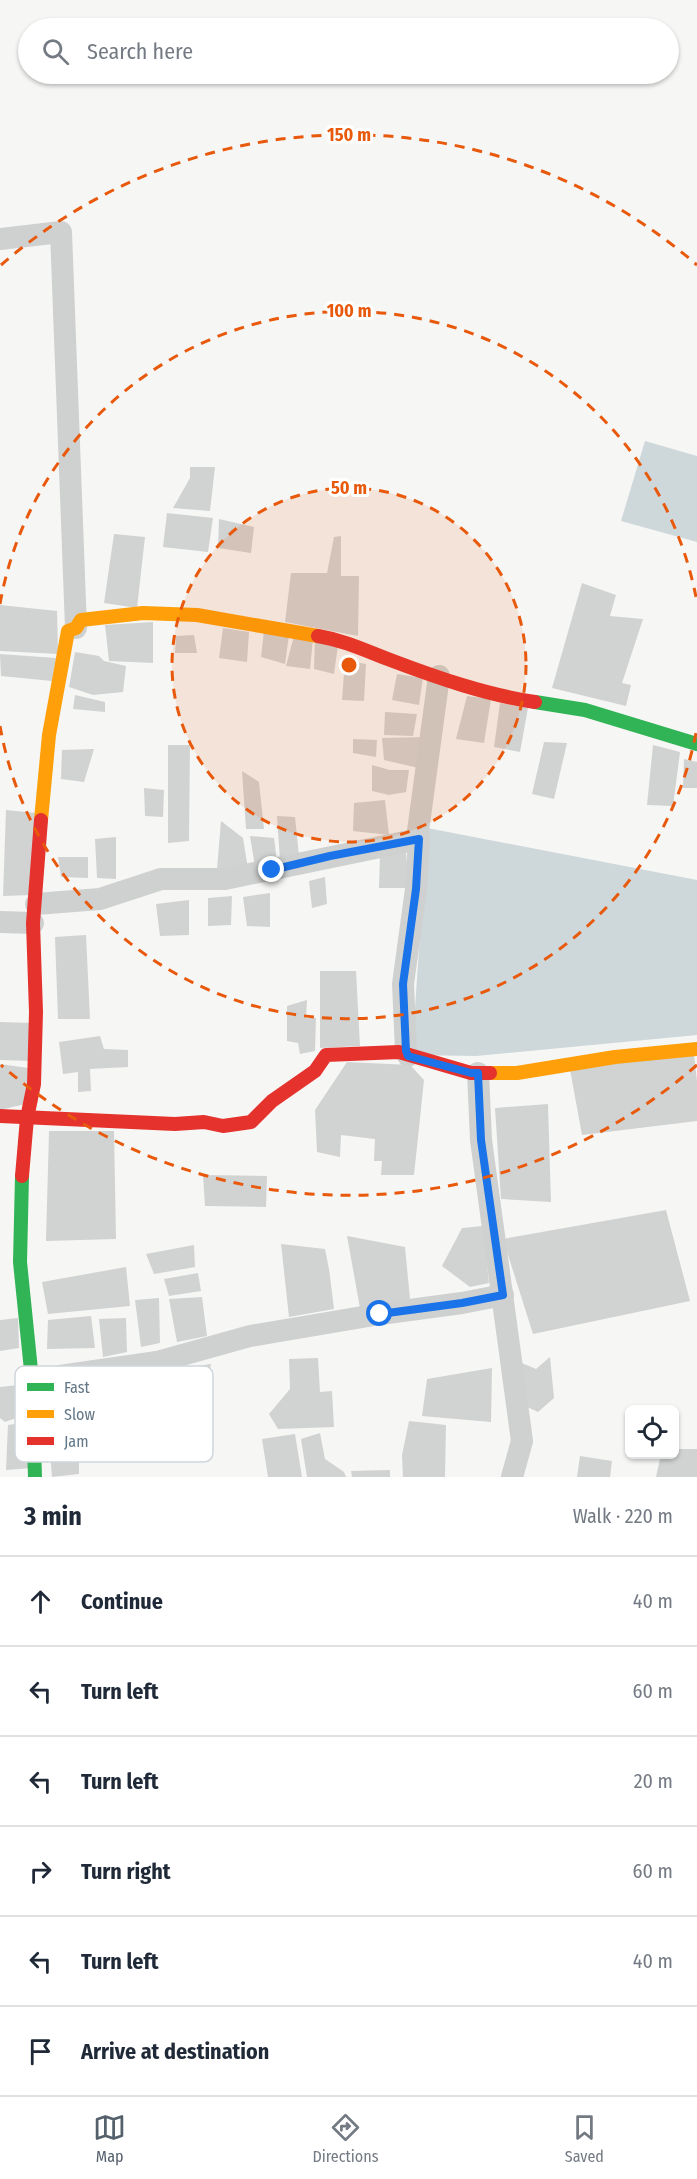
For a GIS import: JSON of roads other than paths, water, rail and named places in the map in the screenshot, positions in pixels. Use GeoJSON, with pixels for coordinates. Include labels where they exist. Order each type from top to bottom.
{"type":"FeatureCollection","features":[{"type":"Feature","properties":{"kind":"street"},"geometry":{"type":"LineString","coordinates":[[0,239],[61,232],[76,628]]}},
{"type":"Feature","properties":{"kind":"street"},"geometry":{"type":"LineString","coordinates":[[31,1366],[20,1262],[21,1193],[27,1118],[34,1084],[36,874],[49,735],[68,632],[76,628],[81,620],[133,615],[197,615],[343,640],[393,661],[473,688],[526,701],[585,710],[697,744]]}},
{"type":"Feature","properties":{"kind":"street"},"geometry":{"type":"LineString","coordinates":[[408,1056],[403,984],[416,889],[418,831],[439,676]]}},
{"type":"Feature","properties":{"kind":"street"},"geometry":{"type":"LineString","coordinates":[[0,922],[100,899],[161,879],[225,879],[419,839]]}},
{"type":"Feature","properties":{"kind":"street"},"geometry":{"type":"LineString","coordinates":[[0,1116],[175,1124],[204,1122],[223,1126],[251,1122],[272,1101],[315,1071],[326,1055],[399,1052],[471,1073],[517,1073],[615,1057],[697,1049]]}},
{"type":"Feature","properties":{"kind":"street"},"geometry":{"type":"LineString","coordinates":[[478,1073],[481,1140],[522,1441],[512,1477]]}},
{"type":"Feature","properties":{"kind":"street"},"geometry":{"type":"LineString","coordinates":[[129,1366],[157,1362],[250,1336],[503,1295]]}},
{"type":"Feature","properties":{"kind":"street"},"geometry":{"type":"LineString","coordinates":[[34,1462],[34,1477]]}}]}
